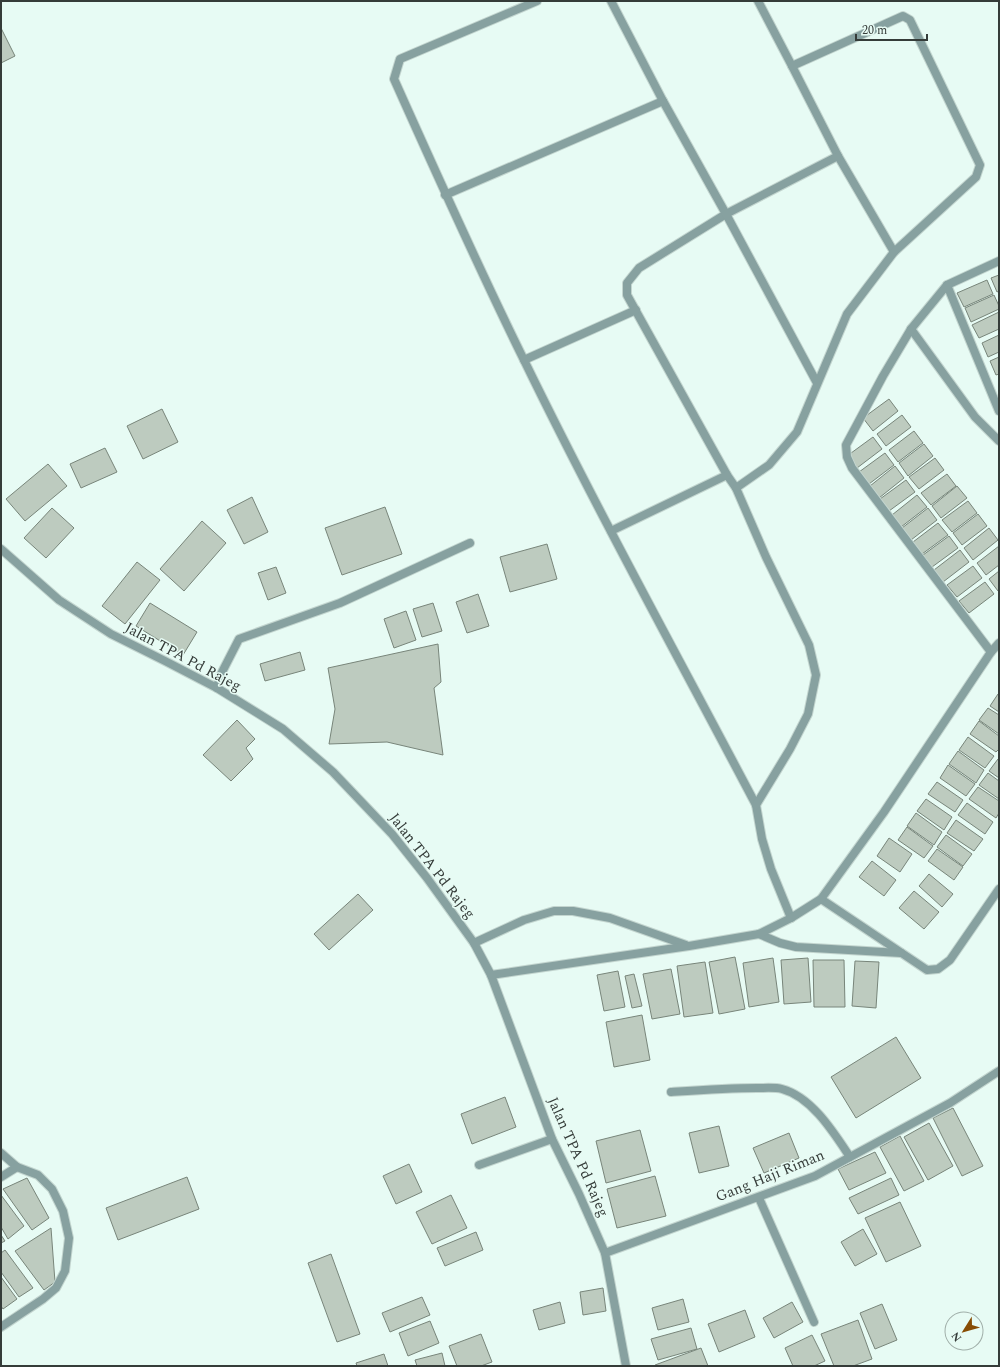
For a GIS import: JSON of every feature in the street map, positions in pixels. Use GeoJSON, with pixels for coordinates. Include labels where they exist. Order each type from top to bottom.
{"type":"FeatureCollection","features":[{"type":"Feature","properties":{"kind":"street"},"geometry":{"type":"LineString","coordinates":[[537,1],[400,59],[394,79],[445,195],[524,360],[611,531],[756,805],[762,839],[771,869],[791,918]]}},
{"type":"Feature","properties":{"kind":"street"},"geometry":{"type":"LineString","coordinates":[[611,1],[662,101],[726,214],[817,383]]}},
{"type":"Feature","properties":{"kind":"street"},"geometry":{"type":"LineString","coordinates":[[758,1],[838,156],[894,252]]}},
{"type":"Feature","properties":{"kind":"street"},"geometry":{"type":"LineString","coordinates":[[736,488],[769,465],[796,432],[847,314],[894,252],[976,177],[980,165],[910,20],[903,16],[792,66]]}},
{"type":"Feature","properties":{"kind":"street"},"geometry":{"type":"LineString","coordinates":[[445,195],[662,101]]}},
{"type":"Feature","properties":{"kind":"street"},"geometry":{"type":"LineString","coordinates":[[756,805],[790,749],[808,714],[816,675],[809,645],[766,557],[736,488],[727,475],[627,295],[627,283],[639,268],[726,214],[838,156]]}},
{"type":"Feature","properties":{"kind":"street"},"geometry":{"type":"LineString","coordinates":[[991,652],[852,468],[847,457],[846,445],[911,328],[947,285],[999,261]]}},
{"type":"Feature","properties":{"kind":"street"},"geometry":{"type":"LineString","coordinates":[[947,285],[999,411]]}},
{"type":"Feature","properties":{"kind":"street"},"geometry":{"type":"LineString","coordinates":[[524,360],[636,310]]}},
{"type":"Feature","properties":{"kind":"street"},"geometry":{"type":"LineString","coordinates":[[911,328],[975,417],[999,441]]}},
{"type":"Feature","properties":{"kind":"street"},"geometry":{"type":"LineString","coordinates":[[611,531],[727,475]]}},
{"type":"Feature","properties":{"kind":"street"},"geometry":{"type":"LineString","coordinates":[[217,688],[220,676],[239,639],[340,603],[470,543]]}},
{"type":"Feature","properties":{"kind":"street","name":"Jalan TPA Pd Rajeg"},"geometry":{"type":"LineString","coordinates":[[1,549],[59,600],[111,634],[166,660],[217,688],[283,729],[333,772],[392,834],[427,878],[474,942],[491,975],[552,1139],[579,1194],[605,1253],[626,1366]]}},
{"type":"Feature","properties":{"kind":"street"},"geometry":{"type":"LineString","coordinates":[[491,975],[689,946],[759,934],[791,918],[821,899],[884,812],[999,642]]}},
{"type":"Feature","properties":{"kind":"street"},"geometry":{"type":"LineString","coordinates":[[821,899],[927,970],[938,970],[950,960],[999,889]]}},
{"type":"Feature","properties":{"kind":"street"},"geometry":{"type":"LineString","coordinates":[[474,942],[524,920],[554,911],[573,911],[610,918],[689,946]]}},
{"type":"Feature","properties":{"kind":"street"},"geometry":{"type":"LineString","coordinates":[[759,934],[780,943],[796,947],[902,953]]}},
{"type":"Feature","properties":{"kind":"street","name":"Gang Haji Riman"},"geometry":{"type":"LineString","coordinates":[[605,1253],[759,1198],[815,1176],[950,1103],[999,1071]]}},
{"type":"Feature","properties":{"kind":"street"},"geometry":{"type":"LineString","coordinates":[[671,1092],[717,1088],[782,1089],[800,1098],[815,1110],[831,1129],[850,1157]]}},
{"type":"Feature","properties":{"kind":"street"},"geometry":{"type":"LineString","coordinates":[[479,1165],[552,1139]]}},
{"type":"Feature","properties":{"kind":"street"},"geometry":{"type":"LineString","coordinates":[[1,1153],[17,1166],[38,1175],[52,1189],[63,1211],[69,1238],[65,1271],[56,1288],[43,1299],[1,1327]]}},
{"type":"Feature","properties":{"kind":"street"},"geometry":{"type":"LineString","coordinates":[[1,1177],[17,1166]]}},
{"type":"Feature","properties":{"kind":"street"},"geometry":{"type":"LineString","coordinates":[[759,1198],[814,1322]]}},
{"type":"Feature","properties":{"kind":"building"},"geometry":{"type":"Polygon","coordinates":[[[1,28],[15,56],[1,63],[1,28]]]}},
{"type":"Feature","properties":{"kind":"building"},"geometry":{"type":"Polygon","coordinates":[[[999,275],[999,291],[997,292],[991,278],[999,275]]]}},
{"type":"Feature","properties":{"kind":"building"},"geometry":{"type":"Polygon","coordinates":[[[987,280],[993,294],[964,307],[957,293],[987,280]]]}},
{"type":"Feature","properties":{"kind":"building"},"geometry":{"type":"Polygon","coordinates":[[[994,295],[999,309],[971,322],[965,308],[994,295]]]}},
{"type":"Feature","properties":{"kind":"building"},"geometry":{"type":"Polygon","coordinates":[[[999,312],[999,329],[979,338],[972,325],[999,312]]]}},
{"type":"Feature","properties":{"kind":"building"},"geometry":{"type":"Polygon","coordinates":[[[999,335],[999,352],[988,357],[982,343],[999,335]]]}},
{"type":"Feature","properties":{"kind":"building"},"geometry":{"type":"Polygon","coordinates":[[[999,357],[999,374],[996,375],[990,361],[999,357]]]}},
{"type":"Feature","properties":{"kind":"building"},"geometry":{"type":"Polygon","coordinates":[[[889,399],[898,411],[873,431],[863,418],[889,399]]]}},
{"type":"Feature","properties":{"kind":"building"},"geometry":{"type":"Polygon","coordinates":[[[162,409],[178,442],[143,459],[127,426],[162,409]]]}},
{"type":"Feature","properties":{"kind":"building"},"geometry":{"type":"Polygon","coordinates":[[[902,415],[911,427],[886,446],[877,434],[902,415]]]}},
{"type":"Feature","properties":{"kind":"building"},"geometry":{"type":"Polygon","coordinates":[[[914,431],[923,443],[898,462],[889,450],[914,431]]]}},
{"type":"Feature","properties":{"kind":"building"},"geometry":{"type":"Polygon","coordinates":[[[873,437],[882,449],[857,468],[847,456],[873,437]]]}},
{"type":"Feature","properties":{"kind":"building"},"geometry":{"type":"Polygon","coordinates":[[[924,444],[933,456],[908,476],[899,463],[924,444]]]}},
{"type":"Feature","properties":{"kind":"building"},"geometry":{"type":"Polygon","coordinates":[[[105,448],[117,472],[81,488],[70,464],[105,448]]]}},
{"type":"Feature","properties":{"kind":"building"},"geometry":{"type":"Polygon","coordinates":[[[885,453],[894,465],[869,484],[859,472],[885,453]]]}},
{"type":"Feature","properties":{"kind":"building"},"geometry":{"type":"Polygon","coordinates":[[[935,458],[944,470],[919,489],[909,477],[935,458]]]}},
{"type":"Feature","properties":{"kind":"building"},"geometry":{"type":"Polygon","coordinates":[[[48,464],[67,486],[25,521],[6,499],[48,464]]]}},
{"type":"Feature","properties":{"kind":"building"},"geometry":{"type":"Polygon","coordinates":[[[895,466],[904,478],[879,498],[870,486],[895,466]]]}},
{"type":"Feature","properties":{"kind":"building"},"geometry":{"type":"Polygon","coordinates":[[[947,474],[956,486],[931,505],[921,493],[947,474]]]}},
{"type":"Feature","properties":{"kind":"building"},"geometry":{"type":"Polygon","coordinates":[[[906,480],[915,492],[889,511],[880,499],[906,480]]]}},
{"type":"Feature","properties":{"kind":"building"},"geometry":{"type":"Polygon","coordinates":[[[957,486],[967,498],[941,518],[932,506],[957,486]]]}},
{"type":"Feature","properties":{"kind":"building"},"geometry":{"type":"Polygon","coordinates":[[[917,495],[927,507],[901,527],[892,515],[917,495]]]}},
{"type":"Feature","properties":{"kind":"building"},"geometry":{"type":"Polygon","coordinates":[[[252,497],[268,532],[244,544],[227,510],[252,497]]]}},
{"type":"Feature","properties":{"kind":"building"},"geometry":{"type":"Polygon","coordinates":[[[968,501],[977,513],[952,532],[942,520],[968,501]]]}},
{"type":"Feature","properties":{"kind":"building"},"geometry":{"type":"Polygon","coordinates":[[[385,507],[402,554],[342,575],[325,528],[385,507]]]}},
{"type":"Feature","properties":{"kind":"building"},"geometry":{"type":"Polygon","coordinates":[[[52,508],[74,528],[46,558],[24,538],[52,508]]]}},
{"type":"Feature","properties":{"kind":"building"},"geometry":{"type":"Polygon","coordinates":[[[928,508],[937,520],[911,540],[902,528],[928,508]]]}},
{"type":"Feature","properties":{"kind":"building"},"geometry":{"type":"Polygon","coordinates":[[[978,514],[987,526],[962,545],[953,533],[978,514]]]}},
{"type":"Feature","properties":{"kind":"building"},"geometry":{"type":"Polygon","coordinates":[[[202,521],[226,543],[184,591],[160,569],[202,521]]]}},
{"type":"Feature","properties":{"kind":"building"},"geometry":{"type":"Polygon","coordinates":[[[938,523],[948,535],[922,554],[913,542],[938,523]]]}},
{"type":"Feature","properties":{"kind":"building"},"geometry":{"type":"Polygon","coordinates":[[[989,528],[998,540],[973,560],[964,548],[989,528]]]}},
{"type":"Feature","properties":{"kind":"building"},"geometry":{"type":"Polygon","coordinates":[[[949,536],[958,548],[932,567],[923,555],[949,536]]]}},
{"type":"Feature","properties":{"kind":"building"},"geometry":{"type":"Polygon","coordinates":[[[547,544],[557,579],[510,592],[500,557],[547,544]]]}},
{"type":"Feature","properties":{"kind":"building"},"geometry":{"type":"Polygon","coordinates":[[[999,546],[999,565],[986,575],[977,563],[999,546]]]}},
{"type":"Feature","properties":{"kind":"building"},"geometry":{"type":"Polygon","coordinates":[[[960,550],[969,562],[943,582],[934,570],[960,550]]]}},
{"type":"Feature","properties":{"kind":"building"},"geometry":{"type":"Polygon","coordinates":[[[137,562],[160,580],[125,624],[102,606],[137,562]]]}},
{"type":"Feature","properties":{"kind":"building"},"geometry":{"type":"Polygon","coordinates":[[[973,566],[982,578],[957,597],[947,585],[973,566]]]}},
{"type":"Feature","properties":{"kind":"building"},"geometry":{"type":"Polygon","coordinates":[[[276,567],[286,593],[268,600],[258,573],[276,567]]]}},
{"type":"Feature","properties":{"kind":"building"},"geometry":{"type":"Polygon","coordinates":[[[999,571],[999,591],[998,591],[989,579],[999,571]]]}},
{"type":"Feature","properties":{"kind":"building"},"geometry":{"type":"Polygon","coordinates":[[[985,582],[994,594],[969,613],[959,601],[985,582]]]}},
{"type":"Feature","properties":{"kind":"building"},"geometry":{"type":"Polygon","coordinates":[[[478,594],[489,626],[467,633],[456,602],[478,594]]]}},
{"type":"Feature","properties":{"kind":"building"},"geometry":{"type":"Polygon","coordinates":[[[150,603],[197,632],[183,655],[136,626],[150,603]]]}},
{"type":"Feature","properties":{"kind":"building"},"geometry":{"type":"Polygon","coordinates":[[[433,603],[442,631],[422,637],[413,609],[433,603]]]}},
{"type":"Feature","properties":{"kind":"building"},"geometry":{"type":"Polygon","coordinates":[[[406,611],[416,640],[394,648],[384,619],[406,611]]]}},
{"type":"Feature","properties":{"kind":"building"},"geometry":{"type":"Polygon","coordinates":[[[438,644],[441,682],[434,688],[443,755],[387,742],[329,744],[335,709],[328,668],[438,644]]]}},
{"type":"Feature","properties":{"kind":"building"},"geometry":{"type":"Polygon","coordinates":[[[300,652],[305,670],[265,681],[260,664],[300,652]]]}},
{"type":"Feature","properties":{"kind":"building"},"geometry":{"type":"Polygon","coordinates":[[[999,694],[999,712],[990,706],[999,694]]]}},
{"type":"Feature","properties":{"kind":"building"},"geometry":{"type":"Polygon","coordinates":[[[988,708],[999,715],[999,734],[979,720],[988,708]]]}},
{"type":"Feature","properties":{"kind":"building"},"geometry":{"type":"Polygon","coordinates":[[[237,720],[255,739],[246,748],[253,759],[231,781],[203,755],[237,720]]]}},
{"type":"Feature","properties":{"kind":"building"},"geometry":{"type":"Polygon","coordinates":[[[979,721],[999,736],[999,749],[996,752],[970,734],[979,721]]]}},
{"type":"Feature","properties":{"kind":"building"},"geometry":{"type":"Polygon","coordinates":[[[968,737],[994,756],[985,768],[959,750],[968,737]]]}},
{"type":"Feature","properties":{"kind":"building"},"geometry":{"type":"Polygon","coordinates":[[[958,751],[984,770],[976,783],[949,764],[958,751]]]}},
{"type":"Feature","properties":{"kind":"building"},"geometry":{"type":"Polygon","coordinates":[[[998,759],[999,760],[999,778],[989,771],[998,759]]]}},
{"type":"Feature","properties":{"kind":"building"},"geometry":{"type":"Polygon","coordinates":[[[948,765],[975,784],[966,796],[940,778],[948,765]]]}},
{"type":"Feature","properties":{"kind":"building"},"geometry":{"type":"Polygon","coordinates":[[[988,773],[999,781],[999,799],[979,785],[988,773]]]}},
{"type":"Feature","properties":{"kind":"building"},"geometry":{"type":"Polygon","coordinates":[[[937,782],[963,800],[955,812],[928,794],[937,782]]]}},
{"type":"Feature","properties":{"kind":"building"},"geometry":{"type":"Polygon","coordinates":[[[978,787],[999,801],[999,813],[996,818],[969,799],[978,787]]]}},
{"type":"Feature","properties":{"kind":"building"},"geometry":{"type":"Polygon","coordinates":[[[926,799],[952,817],[944,830],[917,811],[926,799]]]}},
{"type":"Feature","properties":{"kind":"building"},"geometry":{"type":"Polygon","coordinates":[[[967,803],[993,822],[985,834],[958,815],[967,803]]]}},
{"type":"Feature","properties":{"kind":"building"},"geometry":{"type":"Polygon","coordinates":[[[916,813],[942,832],[934,845],[907,826],[916,813]]]}},
{"type":"Feature","properties":{"kind":"building"},"geometry":{"type":"Polygon","coordinates":[[[956,820],[983,839],[974,851],[947,833],[956,820]]]}},
{"type":"Feature","properties":{"kind":"building"},"geometry":{"type":"Polygon","coordinates":[[[907,827],[933,846],[924,858],[898,840],[907,827]]]}},
{"type":"Feature","properties":{"kind":"building"},"geometry":{"type":"Polygon","coordinates":[[[946,835],[972,854],[963,866],[937,847],[946,835]]]}},
{"type":"Feature","properties":{"kind":"building"},"geometry":{"type":"Polygon","coordinates":[[[889,838],[912,854],[900,872],[877,856],[889,838]]]}},
{"type":"Feature","properties":{"kind":"building"},"geometry":{"type":"Polygon","coordinates":[[[937,849],[963,867],[954,880],[928,861],[937,849]]]}},
{"type":"Feature","properties":{"kind":"building"},"geometry":{"type":"Polygon","coordinates":[[[872,861],[896,880],[884,896],[859,877],[872,861]]]}},
{"type":"Feature","properties":{"kind":"building"},"geometry":{"type":"Polygon","coordinates":[[[929,874],[953,894],[942,907],[919,886],[929,874]]]}},
{"type":"Feature","properties":{"kind":"building"},"geometry":{"type":"Polygon","coordinates":[[[914,891],[939,912],[924,929],[899,908],[914,891]]]}},
{"type":"Feature","properties":{"kind":"building"},"geometry":{"type":"Polygon","coordinates":[[[358,894],[373,910],[329,950],[314,934],[358,894]]]}},
{"type":"Feature","properties":{"kind":"building"},"geometry":{"type":"Polygon","coordinates":[[[735,957],[745,1009],[719,1014],[709,962],[735,957]]]}},
{"type":"Feature","properties":{"kind":"building"},"geometry":{"type":"Polygon","coordinates":[[[773,958],[779,1002],[749,1007],[743,963],[773,958]]]}},
{"type":"Feature","properties":{"kind":"building"},"geometry":{"type":"Polygon","coordinates":[[[808,958],[811,1002],[784,1004],[781,960],[808,958]]]}},
{"type":"Feature","properties":{"kind":"building"},"geometry":{"type":"Polygon","coordinates":[[[813,960],[844,960],[845,1007],[814,1007],[813,960]]]}},
{"type":"Feature","properties":{"kind":"building"},"geometry":{"type":"Polygon","coordinates":[[[855,961],[879,962],[876,1008],[852,1006],[855,961]]]}},
{"type":"Feature","properties":{"kind":"building"},"geometry":{"type":"Polygon","coordinates":[[[705,962],[713,1013],[684,1017],[677,966],[705,962]]]}},
{"type":"Feature","properties":{"kind":"building"},"geometry":{"type":"Polygon","coordinates":[[[671,969],[680,1014],[652,1019],[643,974],[671,969]]]}},
{"type":"Feature","properties":{"kind":"building"},"geometry":{"type":"Polygon","coordinates":[[[618,971],[625,1007],[604,1011],[597,975],[618,971]]]}},
{"type":"Feature","properties":{"kind":"building"},"geometry":{"type":"Polygon","coordinates":[[[634,974],[642,1006],[632,1008],[625,976],[634,974]]]}},
{"type":"Feature","properties":{"kind":"building"},"geometry":{"type":"Polygon","coordinates":[[[642,1015],[650,1060],[614,1067],[606,1022],[642,1015]]]}},
{"type":"Feature","properties":{"kind":"building"},"geometry":{"type":"Polygon","coordinates":[[[896,1037],[921,1078],[856,1118],[831,1077],[896,1037]]]}},
{"type":"Feature","properties":{"kind":"building"},"geometry":{"type":"Polygon","coordinates":[[[505,1097],[516,1127],[472,1144],[461,1114],[505,1097]]]}},
{"type":"Feature","properties":{"kind":"building"},"geometry":{"type":"Polygon","coordinates":[[[953,1108],[983,1166],[962,1176],[933,1118],[953,1108]]]}},
{"type":"Feature","properties":{"kind":"building"},"geometry":{"type":"Polygon","coordinates":[[[929,1123],[953,1166],[928,1180],[904,1137],[929,1123]]]}},
{"type":"Feature","properties":{"kind":"building"},"geometry":{"type":"Polygon","coordinates":[[[719,1126],[729,1166],[699,1173],[689,1133],[719,1126]]]}},
{"type":"Feature","properties":{"kind":"building"},"geometry":{"type":"Polygon","coordinates":[[[640,1130],[651,1171],[606,1183],[596,1141],[640,1130]]]}},
{"type":"Feature","properties":{"kind":"building"},"geometry":{"type":"Polygon","coordinates":[[[789,1133],[799,1158],[764,1173],[753,1148],[789,1133]]]}},
{"type":"Feature","properties":{"kind":"building"},"geometry":{"type":"Polygon","coordinates":[[[900,1136],[924,1181],[904,1191],[880,1147],[900,1136]]]}},
{"type":"Feature","properties":{"kind":"building"},"geometry":{"type":"Polygon","coordinates":[[[875,1152],[886,1173],[849,1190],[838,1169],[875,1152]]]}},
{"type":"Feature","properties":{"kind":"building"},"geometry":{"type":"Polygon","coordinates":[[[409,1164],[422,1192],[396,1204],[383,1176],[409,1164]]]}},
{"type":"Feature","properties":{"kind":"building"},"geometry":{"type":"Polygon","coordinates":[[[655,1176],[666,1216],[617,1228],[607,1189],[655,1176]]]}},
{"type":"Feature","properties":{"kind":"building"},"geometry":{"type":"Polygon","coordinates":[[[187,1177],[199,1209],[118,1240],[106,1208],[187,1177]]]}},
{"type":"Feature","properties":{"kind":"building"},"geometry":{"type":"Polygon","coordinates":[[[27,1178],[49,1218],[32,1230],[3,1189],[27,1178]]]}},
{"type":"Feature","properties":{"kind":"building"},"geometry":{"type":"Polygon","coordinates":[[[891,1178],[899,1195],[858,1214],[849,1198],[891,1178]]]}},
{"type":"Feature","properties":{"kind":"building"},"geometry":{"type":"Polygon","coordinates":[[[1,1195],[24,1226],[8,1239],[1,1227],[1,1195]]]}},
{"type":"Feature","properties":{"kind":"building"},"geometry":{"type":"Polygon","coordinates":[[[451,1195],[467,1228],[432,1244],[416,1212],[451,1195]]]}},
{"type":"Feature","properties":{"kind":"building"},"geometry":{"type":"Polygon","coordinates":[[[900,1202],[921,1246],[886,1262],[865,1218],[900,1202]]]}},
{"type":"Feature","properties":{"kind":"building"},"geometry":{"type":"Polygon","coordinates":[[[51,1228],[55,1282],[44,1290],[15,1251],[51,1228]]]}},
{"type":"Feature","properties":{"kind":"building"},"geometry":{"type":"Polygon","coordinates":[[[863,1229],[877,1254],[855,1266],[841,1242],[863,1229]]]}},
{"type":"Feature","properties":{"kind":"building"},"geometry":{"type":"Polygon","coordinates":[[[476,1232],[483,1250],[445,1266],[437,1248],[476,1232]]]}},
{"type":"Feature","properties":{"kind":"building"},"geometry":{"type":"Polygon","coordinates":[[[1,1235],[5,1241],[1,1243],[1,1235]]]}},
{"type":"Feature","properties":{"kind":"building"},"geometry":{"type":"Polygon","coordinates":[[[5,1250],[33,1288],[19,1297],[1,1272],[1,1253],[5,1250]]]}},
{"type":"Feature","properties":{"kind":"building"},"geometry":{"type":"Polygon","coordinates":[[[331,1254],[360,1334],[337,1342],[308,1263],[331,1254]]]}},
{"type":"Feature","properties":{"kind":"building"},"geometry":{"type":"Polygon","coordinates":[[[1,1277],[17,1299],[3,1309],[1,1306],[1,1277]]]}},
{"type":"Feature","properties":{"kind":"building"},"geometry":{"type":"Polygon","coordinates":[[[603,1288],[606,1311],[583,1315],[580,1292],[603,1288]]]}},
{"type":"Feature","properties":{"kind":"building"},"geometry":{"type":"Polygon","coordinates":[[[422,1297],[430,1315],[390,1332],[382,1313],[422,1297]]]}},
{"type":"Feature","properties":{"kind":"building"},"geometry":{"type":"Polygon","coordinates":[[[683,1299],[689,1322],[658,1330],[652,1308],[683,1299]]]}},
{"type":"Feature","properties":{"kind":"building"},"geometry":{"type":"Polygon","coordinates":[[[560,1302],[565,1323],[539,1330],[533,1310],[560,1302]]]}},
{"type":"Feature","properties":{"kind":"building"},"geometry":{"type":"Polygon","coordinates":[[[792,1302],[803,1322],[774,1338],[763,1318],[792,1302]]]}},
{"type":"Feature","properties":{"kind":"building"},"geometry":{"type":"Polygon","coordinates":[[[882,1304],[897,1340],[875,1349],[860,1313],[882,1304]]]}},
{"type":"Feature","properties":{"kind":"building"},"geometry":{"type":"Polygon","coordinates":[[[745,1310],[755,1337],[719,1352],[708,1324],[745,1310]]]}},
{"type":"Feature","properties":{"kind":"building"},"geometry":{"type":"Polygon","coordinates":[[[858,1320],[872,1359],[853,1366],[834,1366],[821,1334],[858,1320]]]}},
{"type":"Feature","properties":{"kind":"building"},"geometry":{"type":"Polygon","coordinates":[[[430,1321],[439,1343],[408,1356],[399,1333],[430,1321]]]}},
{"type":"Feature","properties":{"kind":"building"},"geometry":{"type":"Polygon","coordinates":[[[691,1328],[697,1349],[658,1360],[651,1339],[691,1328]]]}},
{"type":"Feature","properties":{"kind":"building"},"geometry":{"type":"Polygon","coordinates":[[[481,1334],[492,1362],[481,1366],[457,1366],[449,1346],[481,1334]]]}},
{"type":"Feature","properties":{"kind":"building"},"geometry":{"type":"Polygon","coordinates":[[[812,1335],[825,1361],[814,1366],[793,1366],[785,1348],[812,1335]]]}},
{"type":"Feature","properties":{"kind":"building"},"geometry":{"type":"Polygon","coordinates":[[[701,1348],[708,1366],[655,1366],[655,1365],[701,1348]]]}},
{"type":"Feature","properties":{"kind":"building"},"geometry":{"type":"Polygon","coordinates":[[[442,1353],[445,1366],[417,1366],[415,1360],[442,1353]]]}},
{"type":"Feature","properties":{"kind":"building"},"geometry":{"type":"Polygon","coordinates":[[[384,1354],[388,1366],[357,1366],[356,1363],[384,1354]]]}}]}
